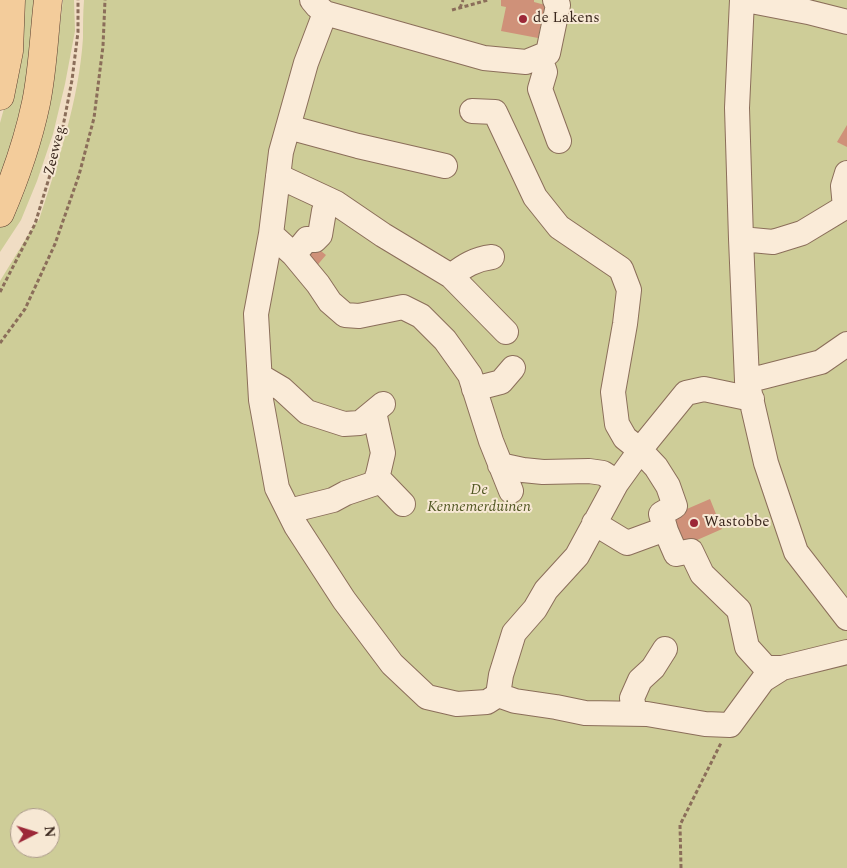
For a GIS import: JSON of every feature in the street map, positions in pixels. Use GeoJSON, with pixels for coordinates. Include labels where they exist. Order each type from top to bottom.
{"type":"FeatureCollection","features":[{"type":"Feature","properties":{"kind":"main road"},"geometry":{"type":"LineString","coordinates":[[0,96],[8,51],[11,0]]}},
{"type":"Feature","properties":{"kind":"main road","name":"Zeeweg"},"geometry":{"type":"LineString","coordinates":[[0,213],[17,171],[36,103],[48,0]]}},
{"type":"Feature","properties":{"kind":"lane"},"geometry":{"type":"LineString","coordinates":[[742,0],[737,108],[741,239],[749,390],[766,463],[796,552],[847,618]]}},
{"type":"Feature","properties":{"kind":"lane"},"geometry":{"type":"LineString","coordinates":[[746,0],[847,22]]}},
{"type":"Feature","properties":{"kind":"lane"},"geometry":{"type":"LineString","coordinates":[[563,2],[548,53],[526,62],[484,58],[319,6],[306,63],[281,152],[271,234],[256,314],[261,400],[277,488],[296,526],[355,614],[392,664],[427,697],[456,704],[487,702],[498,695],[501,675],[514,633],[535,609],[546,590],[577,556],[617,482],[686,393],[704,389],[749,390],[821,362],[847,344]]}},
{"type":"Feature","properties":{"kind":"lane"},"geometry":{"type":"LineString","coordinates":[[540,56],[545,72],[540,89],[559,141]]}},
{"type":"Feature","properties":{"kind":"lane"},"geometry":{"type":"LineString","coordinates":[[472,111],[495,112],[535,197],[559,227],[621,268],[629,290],[626,324],[613,392],[617,424],[625,438],[640,450],[656,468],[668,486],[675,506],[661,514],[676,554],[691,551],[702,574],[739,610],[747,647],[766,668],[782,668],[847,652]]}},
{"type":"Feature","properties":{"kind":"lane"},"geometry":{"type":"LineString","coordinates":[[288,127],[444,166]]}},
{"type":"Feature","properties":{"kind":"lane"},"geometry":{"type":"LineString","coordinates":[[741,239],[772,242],[802,233],[845,207],[842,186],[847,173]]}},
{"type":"Feature","properties":{"kind":"lane"},"geometry":{"type":"LineString","coordinates":[[278,176],[329,200],[382,235],[451,276],[506,332]]}},
{"type":"Feature","properties":{"kind":"lane"},"geometry":{"type":"LineString","coordinates":[[294,255],[307,239],[315,240],[320,235],[324,211],[329,200]]}},
{"type":"Feature","properties":{"kind":"lane"},"geometry":{"type":"LineString","coordinates":[[271,234],[294,255],[330,302],[345,315],[359,316],[403,307],[420,316],[445,340],[470,375],[490,441],[511,491]]}},
{"type":"Feature","properties":{"kind":"lane"},"geometry":{"type":"LineString","coordinates":[[451,276],[464,266],[480,258],[492,257]]}},
{"type":"Feature","properties":{"kind":"lane"},"geometry":{"type":"LineString","coordinates":[[260,376],[282,389],[307,412],[344,424],[360,423],[379,408],[383,453],[376,483],[346,493],[333,500],[288,510]]}},
{"type":"Feature","properties":{"kind":"lane"},"geometry":{"type":"LineString","coordinates":[[474,389],[511,380]]}},
{"type":"Feature","properties":{"kind":"lane"},"geometry":{"type":"LineString","coordinates":[[500,465],[543,472],[589,471],[603,473],[617,482]]}},
{"type":"Feature","properties":{"kind":"lane"},"geometry":{"type":"LineString","coordinates":[[377,477],[403,504]]}},
{"type":"Feature","properties":{"kind":"lane"},"geometry":{"type":"LineString","coordinates":[[594,523],[627,543],[657,532],[666,531]]}},
{"type":"Feature","properties":{"kind":"lane"},"geometry":{"type":"LineString","coordinates":[[635,714],[632,698],[640,680],[654,668],[665,649]]}},
{"type":"Feature","properties":{"kind":"lane"},"geometry":{"type":"LineString","coordinates":[[498,695],[515,701],[585,713],[635,714],[681,719],[705,724],[730,725],[763,680],[782,668]]}},
{"type":"Feature","properties":{"kind":"path","name":"Zeeweg"},"geometry":{"type":"LineString","coordinates":[[0,292],[35,224],[60,142],[72,80],[78,32],[78,0]]}},
{"type":"Feature","properties":{"kind":"path"},"geometry":{"type":"LineString","coordinates":[[0,343],[25,309],[55,244],[79,175],[94,118],[103,46],[105,0]]}},
{"type":"Feature","properties":{"kind":"path"},"geometry":{"type":"LineString","coordinates":[[460,8],[463,0]]}},
{"type":"Feature","properties":{"kind":"path"},"geometry":{"type":"LineString","coordinates":[[452,10],[488,0]]}},
{"type":"Feature","properties":{"kind":"path"},"geometry":{"type":"LineString","coordinates":[[681,868],[680,825],[730,725]]}},
{"type":"Feature","properties":{"kind":"green space"},"geometry":{"type":"Polygon","coordinates":[[[18,0],[37,0],[31,90],[0,187],[0,123],[15,68],[18,0]]]}},
{"type":"Feature","properties":{"kind":"green space"},"geometry":{"type":"Polygon","coordinates":[[[63,0],[74,0],[75,31],[53,134],[21,220],[0,252],[0,227],[10,209],[48,99],[63,0]]]}},
{"type":"Feature","properties":{"kind":"green space","name":"De Kennemerduinen"},"geometry":{"type":"Polygon","coordinates":[[[84,0],[847,0],[847,868],[0,868],[0,281],[39,220],[72,108],[81,61],[84,0]]]}},
{"type":"Feature","properties":{"kind":"building","name":"de Lakens"},"geometry":{"type":"Polygon","coordinates":[[[501,0],[534,0],[534,2],[545,5],[538,38],[501,31],[506,7],[501,6],[501,0]]]}},
{"type":"Feature","properties":{"kind":"building"},"geometry":{"type":"Polygon","coordinates":[[[847,125],[847,147],[837,142],[847,125]]]}},
{"type":"Feature","properties":{"kind":"building"},"geometry":{"type":"Polygon","coordinates":[[[311,243],[326,255],[314,269],[300,256],[311,243]]]}},
{"type":"Feature","properties":{"kind":"building","name":"Wastobbe"},"geometry":{"type":"Polygon","coordinates":[[[710,499],[722,529],[679,548],[666,518],[710,499]]]}},
{"type":"Feature","properties":{"kind":"place","name":"de Lakens"},"geometry":{"type":"Point","coordinates":[523,19]}},
{"type":"Feature","properties":{"kind":"place","name":"Wastobbe"},"geometry":{"type":"Point","coordinates":[694,523]}}]}
